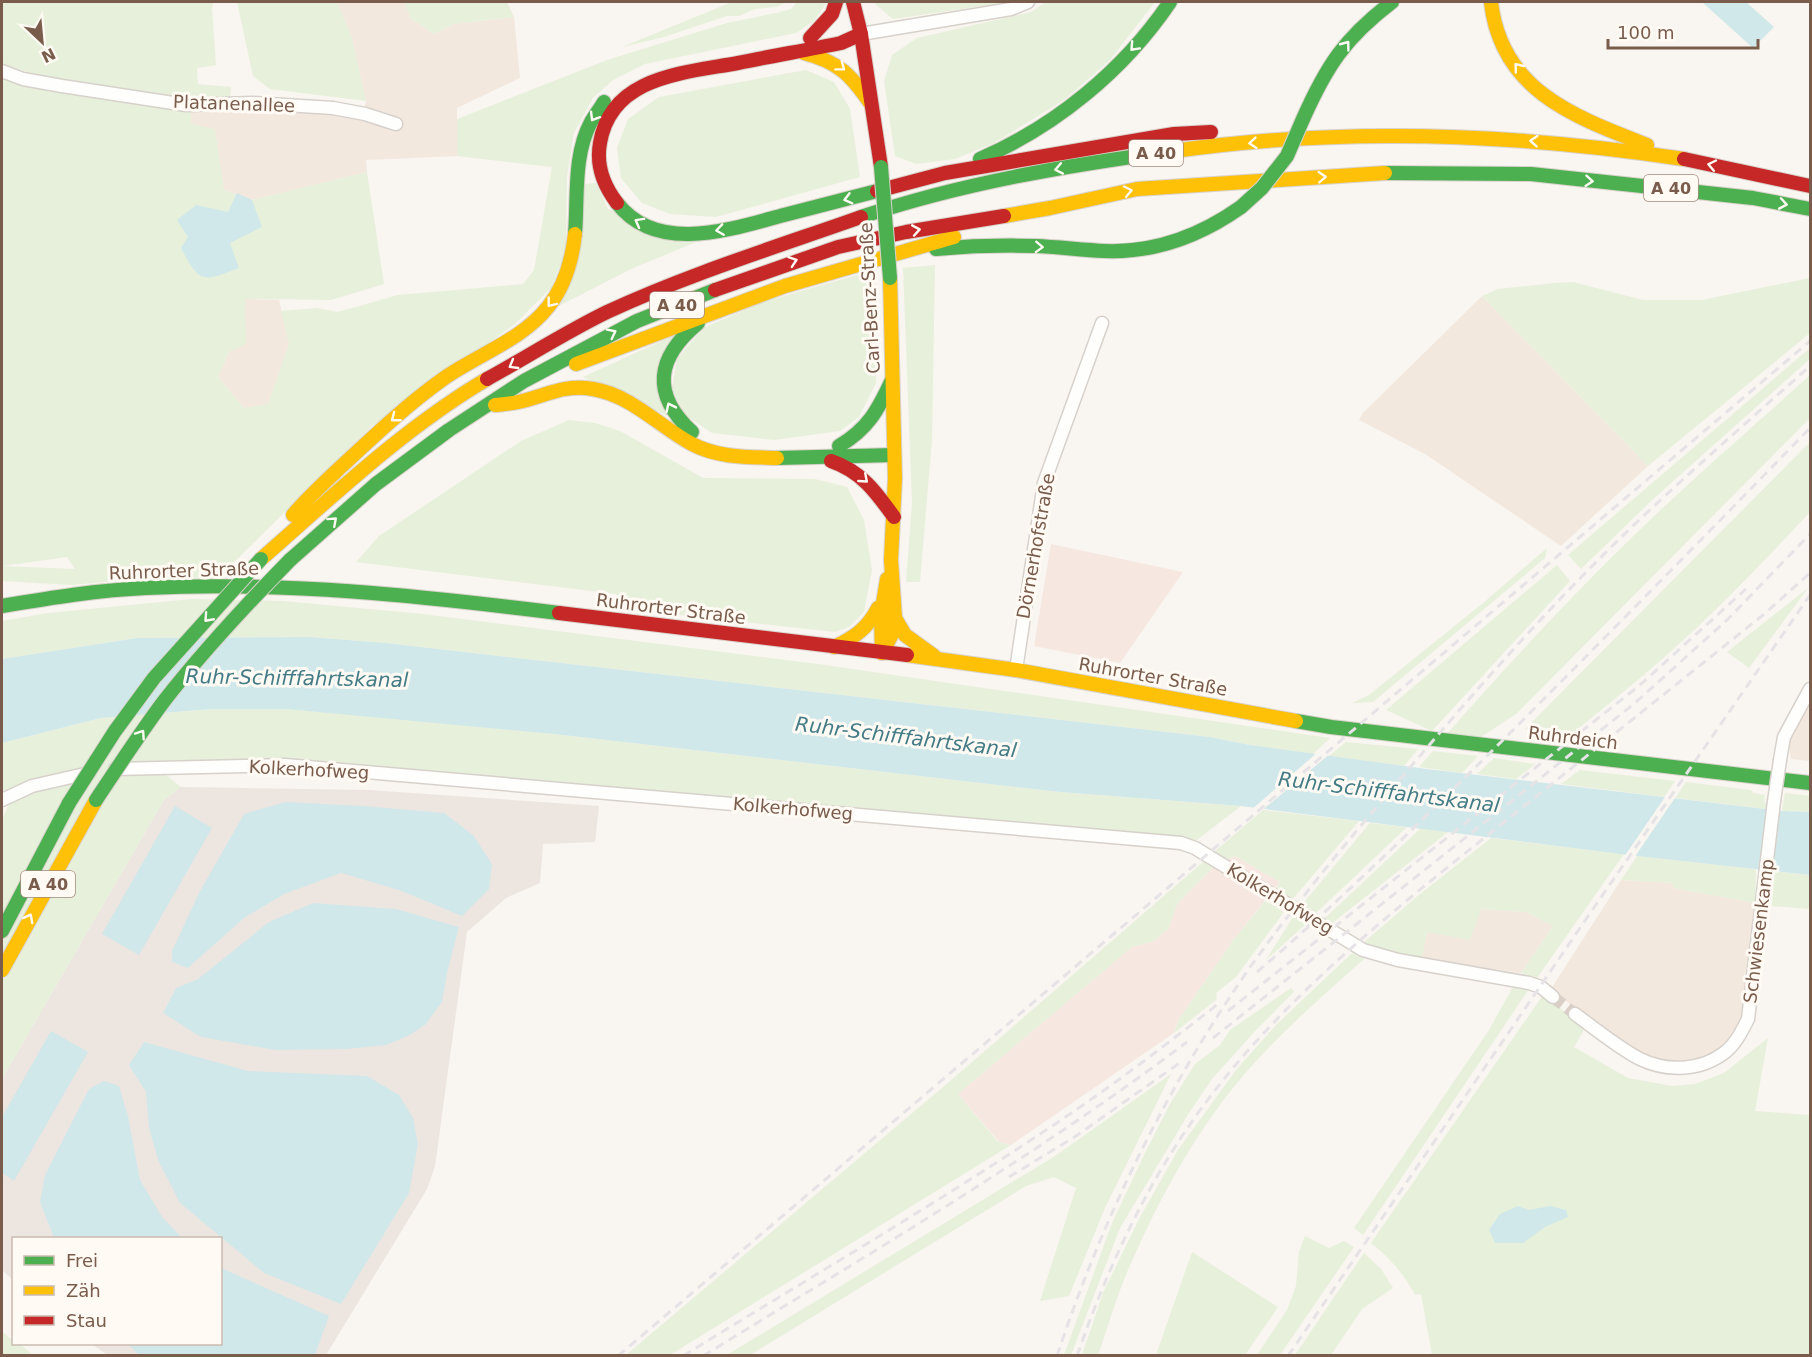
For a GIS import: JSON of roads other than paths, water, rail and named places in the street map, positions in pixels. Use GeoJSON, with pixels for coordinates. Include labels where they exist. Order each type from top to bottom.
{"type":"FeatureCollection","features":[{"type":"Feature","properties":{"kind":"main road"},"geometry":{"type":"LineString","coordinates":[[810,38],[832,14],[836,2]]}},
{"type":"Feature","properties":{"kind":"main road","name":"Carl-Benz-Straße"},"geometry":{"type":"LineString","coordinates":[[854,2],[861,34],[880,167],[890,278],[894,448],[894,517],[891,560],[895,618],[891,636],[882,653]]}},
{"type":"Feature","properties":{"kind":"main road"},"geometry":{"type":"LineString","coordinates":[[945,173],[984,158],[1011,144],[1094,89],[1150,29],[1170,2]]}},
{"type":"Feature","properties":{"kind":"main road"},"geometry":{"type":"LineString","coordinates":[[902,251],[959,247],[1038,246],[1138,251],[1197,235],[1222,222],[1262,188],[1287,156],[1311,94],[1353,36],[1392,2]]}},
{"type":"Feature","properties":{"kind":"main road"},"geometry":{"type":"LineString","coordinates":[[1491,2],[1491,15],[1500,42],[1518,68],[1538,89],[1570,112],[1676,157]]}},
{"type":"Feature","properties":{"kind":"main road"},"geometry":{"type":"LineString","coordinates":[[261,559],[302,504],[371,437],[444,379],[519,333],[543,314],[558,295],[574,250],[578,173],[584,134],[596,111],[608,97],[631,79],[661,67],[840,33],[861,34]]}},
{"type":"Feature","properties":{"kind":"main road"},"geometry":{"type":"LineString","coordinates":[[861,34],[841,43],[672,75],[654,80],[621,100],[608,118],[599,141],[601,173],[604,184],[616,205],[647,227],[662,231],[695,233],[738,227],[945,173],[1162,136],[1220,131]]}},
{"type":"Feature","properties":{"kind":"main road"},"geometry":{"type":"LineString","coordinates":[[796,52],[818,56],[840,66],[853,77],[871,104]]}},
{"type":"Feature","properties":{"kind":"main road"},"geometry":{"type":"LineString","coordinates":[[1254,128],[1370,129],[1416,136]]}},
{"type":"Feature","properties":{"kind":"main road","name":"A 40"},"geometry":{"type":"LineString","coordinates":[[2,931],[69,803],[115,730],[154,678],[261,559],[390,447],[457,398],[619,306],[717,266],[900,205],[983,184],[1080,164],[1183,149],[1310,137],[1490,138],[1676,157],[1810,186]]}},
{"type":"Feature","properties":{"kind":"main road","name":"A 40"},"geometry":{"type":"LineString","coordinates":[[2,970],[96,800],[147,724],[221,633],[290,560],[376,484],[482,408],[524,381],[637,321],[733,282],[806,257],[906,232],[1137,189],[1407,172],[1531,174],[1753,198],[1810,208]]}},
{"type":"Feature","properties":{"kind":"main road"},"geometry":{"type":"LineString","coordinates":[[741,240],[817,207]]}},
{"type":"Feature","properties":{"kind":"main road"},"geometry":{"type":"LineString","coordinates":[[524,381],[607,354],[719,309],[810,278],[979,230],[1050,207]]}},
{"type":"Feature","properties":{"kind":"main road"},"geometry":{"type":"LineString","coordinates":[[619,306],[645,287],[721,251]]}},
{"type":"Feature","properties":{"kind":"main road"},"geometry":{"type":"LineString","coordinates":[[719,309],[694,325],[680,338],[666,360],[663,372],[665,397],[675,417],[694,434],[723,444],[781,450],[839,446],[894,448]]}},
{"type":"Feature","properties":{"kind":"main road"},"geometry":{"type":"LineString","coordinates":[[839,446],[853,439],[868,426],[892,380]]}},
{"type":"Feature","properties":{"kind":"main road"},"geometry":{"type":"LineString","coordinates":[[482,408],[518,402],[551,390],[575,386],[600,388],[621,397],[696,446],[713,452],[753,458],[820,459],[894,448]]}},
{"type":"Feature","properties":{"kind":"main road"},"geometry":{"type":"LineString","coordinates":[[820,459],[844,465],[859,474],[874,489],[894,517]]}},
{"type":"Feature","properties":{"kind":"main road","name":"Carl-Benz-Straße"},"geometry":{"type":"LineString","coordinates":[[882,653],[879,631],[882,599],[891,560]]}},
{"type":"Feature","properties":{"kind":"main road","name":"Ruhrorter Straße"},"geometry":{"type":"LineString","coordinates":[[2,606],[138,588],[262,585],[441,599],[940,659],[1016,670],[1331,727]]}},
{"type":"Feature","properties":{"kind":"main road"},"geometry":{"type":"LineString","coordinates":[[834,647],[852,639],[866,628],[882,599]]}},
{"type":"Feature","properties":{"kind":"main road"},"geometry":{"type":"LineString","coordinates":[[895,618],[905,635],[940,659]]}},
{"type":"Feature","properties":{"kind":"main road","name":"Ruhrdeich"},"geometry":{"type":"LineString","coordinates":[[1331,727],[1810,783]]}},
{"type":"Feature","properties":{"kind":"street"},"geometry":{"type":"LineString","coordinates":[[861,34],[1011,9],[1028,2]]}},
{"type":"Feature","properties":{"kind":"street","name":"Platanenallee"},"geometry":{"type":"LineString","coordinates":[[2,71],[62,86],[186,105],[253,103],[333,108],[365,114],[396,124]]}},
{"type":"Feature","properties":{"kind":"street","name":"Dörnerhofstraße"},"geometry":{"type":"LineString","coordinates":[[1016,670],[1044,483],[1102,323]]}},
{"type":"Feature","properties":{"kind":"street","name":"Schwiesenkamp"},"geometry":{"type":"LineString","coordinates":[[1580,1017],[1638,1058],[1668,1068],[1691,1067],[1710,1062],[1726,1053],[1740,1035],[1748,1019],[1784,737],[1810,689]]}},
{"type":"Feature","properties":{"kind":"street","name":"Kolkerhofweg"},"geometry":{"type":"LineString","coordinates":[[2,800],[32,786],[105,769],[285,765],[1181,843],[1195,848],[1363,950],[1398,960],[1529,983],[1541,987],[1553,996]]}},
{"type":"Feature","properties":{"kind":"water"},"geometry":{"type":"Polygon","coordinates":[[[1702,2],[1746,2],[1774,27],[1753,48],[1702,2]]]}},
{"type":"Feature","properties":{"kind":"water"},"geometry":{"type":"Polygon","coordinates":[[[237,193],[252,200],[262,227],[230,243],[239,268],[217,276],[203,277],[193,268],[181,248],[188,237],[177,220],[196,205],[228,212],[237,193]]]}},
{"type":"Feature","properties":{"kind":"water","name":"Ruhr-Schifffahrtskanal"},"geometry":{"type":"Polygon","coordinates":[[[310,637],[386,643],[1210,737],[1250,745],[1427,769],[1782,811],[1810,812],[1810,875],[1637,856],[1241,806],[1060,792],[554,734],[286,709],[212,709],[101,718],[2,743],[2,659],[137,638],[310,637]]]}},
{"type":"Feature","properties":{"kind":"water"},"geometry":{"type":"Polygon","coordinates":[[[285,802],[444,813],[473,835],[492,864],[489,889],[462,916],[399,890],[341,873],[284,894],[244,918],[188,968],[172,962],[172,951],[199,893],[244,814],[285,802]]]}},
{"type":"Feature","properties":{"kind":"water"},"geometry":{"type":"Polygon","coordinates":[[[175,806],[212,828],[139,955],[102,934],[175,806]]]}},
{"type":"Feature","properties":{"kind":"water"},"geometry":{"type":"Polygon","coordinates":[[[313,903],[396,909],[459,927],[442,1002],[425,1025],[408,1036],[386,1045],[346,1049],[276,1050],[201,1037],[163,1013],[176,988],[198,979],[269,922],[313,903]]]}},
{"type":"Feature","properties":{"kind":"water"},"geometry":{"type":"Polygon","coordinates":[[[51,1031],[88,1052],[14,1181],[2,1173],[2,1117],[51,1031]]]}},
{"type":"Feature","properties":{"kind":"water"},"geometry":{"type":"Polygon","coordinates":[[[144,1042],[248,1071],[367,1076],[399,1095],[413,1118],[418,1144],[409,1193],[341,1304],[264,1273],[180,1203],[158,1160],[149,1128],[146,1092],[129,1065],[144,1042]]]}},
{"type":"Feature","properties":{"kind":"water"},"geometry":{"type":"Polygon","coordinates":[[[104,1081],[119,1086],[128,1116],[140,1180],[162,1217],[181,1237],[54,1237],[40,1202],[45,1175],[89,1089],[104,1081]]]}},
{"type":"Feature","properties":{"kind":"water"},"geometry":{"type":"Polygon","coordinates":[[[1518,1206],[1529,1210],[1550,1206],[1566,1210],[1568,1217],[1545,1227],[1523,1243],[1495,1243],[1489,1230],[1500,1214],[1518,1206]]]}},
{"type":"Feature","properties":{"kind":"water"},"geometry":{"type":"Polygon","coordinates":[[[222,1268],[329,1316],[315,1355],[139,1355],[129,1345],[222,1345],[222,1268]]]}},
{"type":"Feature","properties":{"kind":"tunnel"},"geometry":{"type":"LineString","coordinates":[[1553,997],[1575,1014]]}},
{"type":"Feature","properties":{"kind":"railway"},"geometry":{"type":"LineString","coordinates":[[618,1356],[1810,341]]}},
{"type":"Feature","properties":{"kind":"railway"},"geometry":{"type":"LineString","coordinates":[[1057,1356],[1075,1304],[1116,1203],[1165,1105],[1220,1012],[1290,914],[1413,764],[1549,610],[1636,523],[1810,366]]}},
{"type":"Feature","properties":{"kind":"railway"},"geometry":{"type":"LineString","coordinates":[[1257,972],[1348,890],[1466,777],[1810,428]]}},
{"type":"Feature","properties":{"kind":"railway"},"geometry":{"type":"LineString","coordinates":[[1213,1038],[1635,703],[1727,620],[1810,534]]}},
{"type":"Feature","properties":{"kind":"railway"},"geometry":{"type":"LineString","coordinates":[[1077,1356],[1113,1264],[1157,1176],[1193,1120],[1224,1078],[1258,1039],[1332,965],[1412,896],[1763,615],[1810,573]]}},
{"type":"Feature","properties":{"kind":"railway"},"geometry":{"type":"LineString","coordinates":[[1228,1011],[1640,685],[1746,589]]}},
{"type":"Feature","properties":{"kind":"railway"},"geometry":{"type":"LineString","coordinates":[[1288,1356],[1810,595]]}},
{"type":"Feature","properties":{"kind":"railway"},"geometry":{"type":"LineString","coordinates":[[683,1356],[1015,1151],[1121,1078],[1218,1004]]}},
{"type":"Feature","properties":{"kind":"railway"},"geometry":{"type":"LineString","coordinates":[[703,1356],[1009,1166],[1129,1085],[1187,1042]]}},
{"type":"Feature","properties":{"kind":"railway"},"geometry":{"type":"LineString","coordinates":[[1009,1177],[1076,1136],[1181,1062]]}}]}
